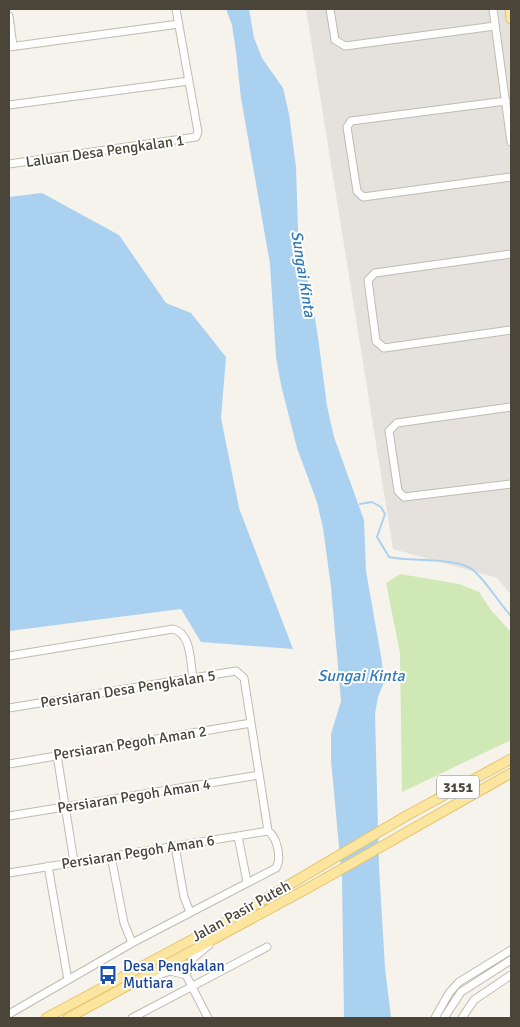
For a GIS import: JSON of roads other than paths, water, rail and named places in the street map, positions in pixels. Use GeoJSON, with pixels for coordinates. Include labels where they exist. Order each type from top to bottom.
{"type":"FeatureCollection","features":[{"type":"Feature","properties":{"kind":"main road"},"geometry":{"type":"LineString","coordinates":[[510,9],[511,20]]}},
{"type":"Feature","properties":{"kind":"main road","name":"3151"},"geometry":{"type":"LineString","coordinates":[[406,816],[511,759]]}},
{"type":"Feature","properties":{"kind":"main road"},"geometry":{"type":"LineString","coordinates":[[406,816],[478,783],[488,786],[490,777],[511,765]]}},
{"type":"Feature","properties":{"kind":"main road","name":"3151"},"geometry":{"type":"LineString","coordinates":[[488,786],[511,773]]}},
{"type":"Feature","properties":{"kind":"main road","name":"Jalan Pasir Puteh"},"geometry":{"type":"LineString","coordinates":[[68,1018],[310,887],[410,828],[488,786]]}},
{"type":"Feature","properties":{"kind":"main road","name":"Jalan Pasir Puteh"},"geometry":{"type":"LineString","coordinates":[[46,1018],[236,916],[406,816]]}},
{"type":"Feature","properties":{"kind":"street"},"geometry":{"type":"LineString","coordinates":[[9,105],[189,81],[176,9]]}},
{"type":"Feature","properties":{"kind":"street"},"geometry":{"type":"LineString","coordinates":[[330,9],[335,40],[345,46],[495,26]]}},
{"type":"Feature","properties":{"kind":"street"},"geometry":{"type":"LineString","coordinates":[[493,9],[511,142]]}},
{"type":"Feature","properties":{"kind":"street"},"geometry":{"type":"LineString","coordinates":[[9,16],[11,47],[179,24]]}},
{"type":"Feature","properties":{"kind":"street","name":"Laluan Desa Pengkalan 1"},"geometry":{"type":"LineString","coordinates":[[9,164],[192,139],[198,132],[189,81]]}},
{"type":"Feature","properties":{"kind":"street"},"geometry":{"type":"LineString","coordinates":[[506,101],[349,122],[347,127],[357,191],[361,196],[366,197],[511,177]]}},
{"type":"Feature","properties":{"kind":"street"},"geometry":{"type":"LineString","coordinates":[[511,254],[372,274],[368,280],[376,341],[380,346],[387,348],[511,330]]}},
{"type":"Feature","properties":{"kind":"street"},"geometry":{"type":"LineString","coordinates":[[511,407],[394,424],[389,434],[398,490],[401,496],[408,498],[511,484]]}},
{"type":"Feature","properties":{"kind":"street"},"geometry":{"type":"LineString","coordinates":[[9,656],[172,629],[178,631],[186,638],[193,678]]}},
{"type":"Feature","properties":{"kind":"street","name":"Persiaran Desa Pengkalan 5"},"geometry":{"type":"LineString","coordinates":[[9,708],[236,671],[244,678],[251,723]]}},
{"type":"Feature","properties":{"kind":"street"},"geometry":{"type":"LineString","coordinates":[[9,1014],[132,943],[276,868],[279,863],[275,838],[268,831],[251,723]]}},
{"type":"Feature","properties":{"kind":"street","name":"Persiaran Pegoh Aman 2"},"geometry":{"type":"LineString","coordinates":[[9,764],[251,723]]}},
{"type":"Feature","properties":{"kind":"street"},"geometry":{"type":"LineString","coordinates":[[57,755],[74,862]]}},
{"type":"Feature","properties":{"kind":"street","name":"Persiaran Pegoh Aman 4"},"geometry":{"type":"LineString","coordinates":[[9,816],[259,775]]}},
{"type":"Feature","properties":{"kind":"street","name":"Persiaran Pegoh Aman 6"},"geometry":{"type":"LineString","coordinates":[[9,873],[268,831]]}},
{"type":"Feature","properties":{"kind":"street"},"geometry":{"type":"LineString","coordinates":[[238,836],[247,882]]}},
{"type":"Feature","properties":{"kind":"street"},"geometry":{"type":"LineString","coordinates":[[174,846],[184,897],[190,912]]}},
{"type":"Feature","properties":{"kind":"street"},"geometry":{"type":"LineString","coordinates":[[111,856],[124,922],[132,943]]}},
{"type":"Feature","properties":{"kind":"street"},"geometry":{"type":"LineString","coordinates":[[48,866],[68,980]]}},
{"type":"Feature","properties":{"kind":"street"},"geometry":{"type":"LineString","coordinates":[[208,1018],[186,975],[192,959],[225,933]]}},
{"type":"Feature","properties":{"kind":"street"},"geometry":{"type":"LineString","coordinates":[[132,1018],[190,985],[267,947]]}},
{"type":"Feature","properties":{"kind":"street"},"geometry":{"type":"LineString","coordinates":[[436,1018],[449,993],[459,982],[511,950]]}},
{"type":"Feature","properties":{"kind":"street"},"geometry":{"type":"LineString","coordinates":[[444,1018],[461,992],[511,960]]}},
{"type":"Feature","properties":{"kind":"street"},"geometry":{"type":"LineString","coordinates":[[100,1000],[163,972],[170,971],[186,975]]}},
{"type":"Feature","properties":{"kind":"street"},"geometry":{"type":"LineString","coordinates":[[462,1018],[474,1000],[511,975]]}},
{"type":"Feature","properties":{"kind":"water","name":"Sungai Kinta"},"geometry":{"type":"Polygon","coordinates":[[[226,9],[249,9],[254,38],[262,58],[283,88],[289,114],[296,167],[301,257],[310,289],[327,406],[334,437],[364,520],[366,571],[384,682],[378,697],[375,714],[379,867],[385,968],[391,1018],[344,1018],[342,879],[331,760],[331,734],[341,701],[331,587],[323,528],[317,502],[297,448],[281,385],[276,357],[270,264],[241,98],[232,25],[226,9]]]}},
{"type":"Feature","properties":{"kind":"water"},"geometry":{"type":"Polygon","coordinates":[[[42,193],[119,235],[166,303],[191,313],[226,357],[221,418],[239,508],[293,649],[201,642],[181,609],[9,631],[9,197],[42,193]]]}},
{"type":"Feature","properties":{"kind":"waterway"},"geometry":{"type":"LineString","coordinates":[[360,504],[372,502],[381,507],[385,514],[377,537],[389,557],[445,561],[466,566],[473,570],[483,581],[511,616]]}},
{"type":"Feature","properties":{"kind":"place","name":"Desa Pengkalan Mutiara"},"geometry":{"type":"Point","coordinates":[108,975]}}]}
